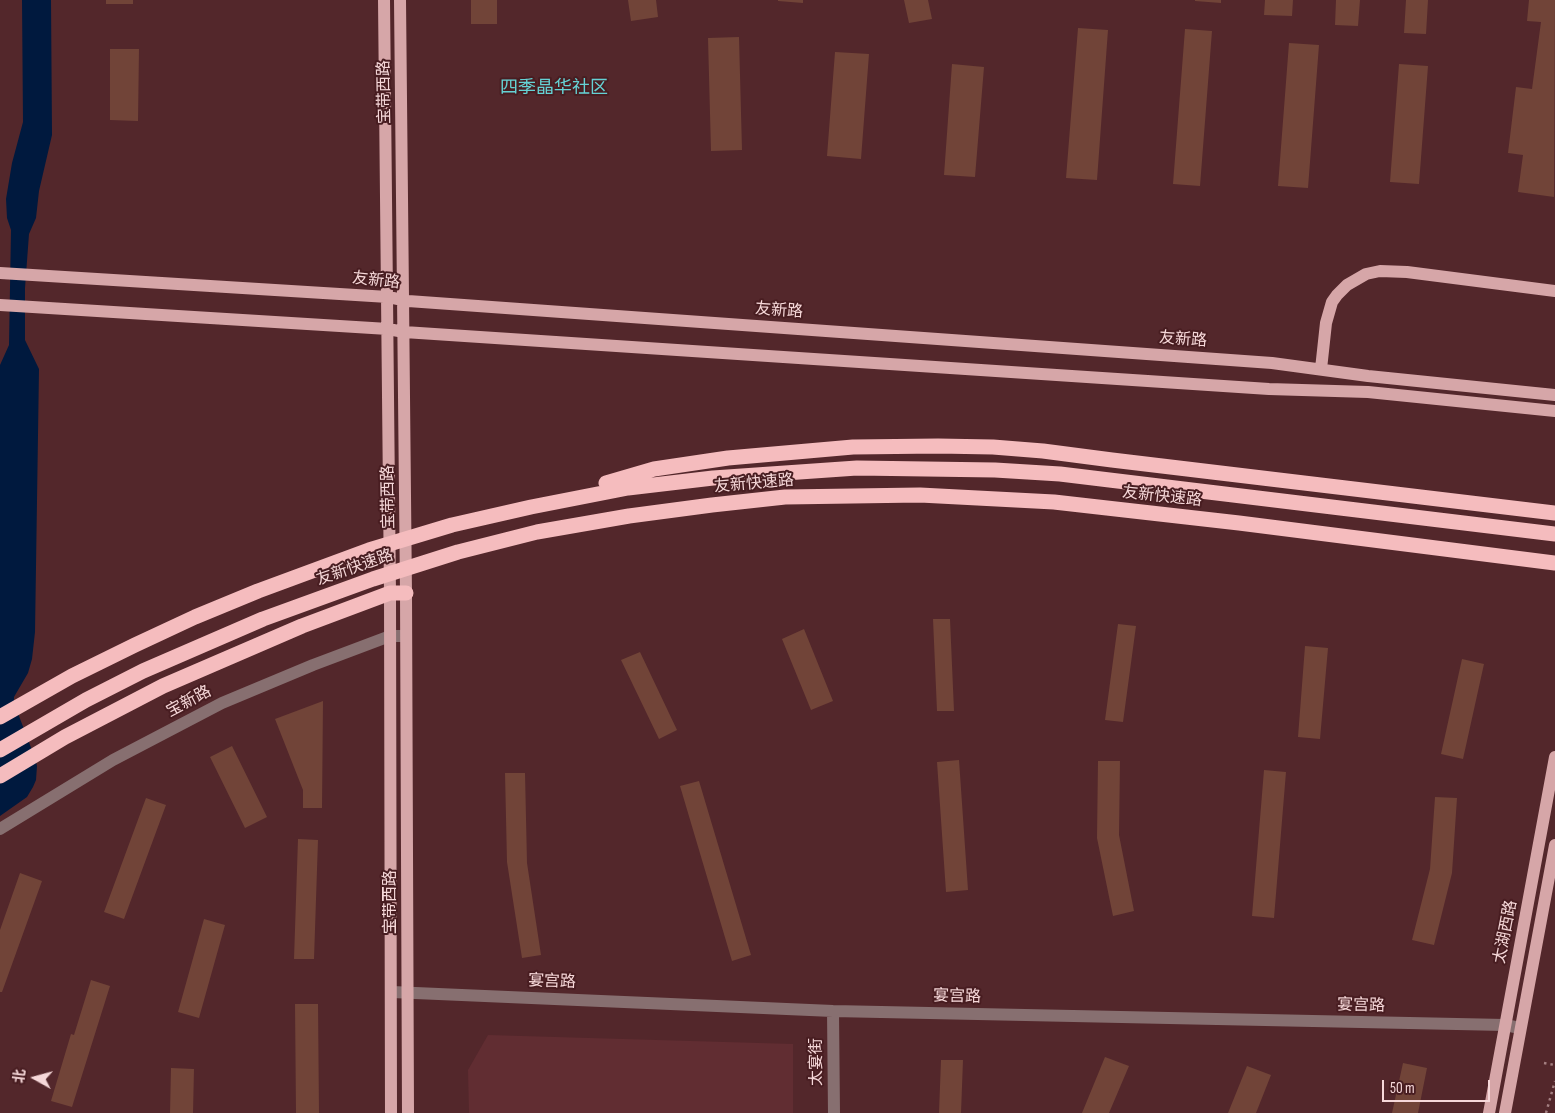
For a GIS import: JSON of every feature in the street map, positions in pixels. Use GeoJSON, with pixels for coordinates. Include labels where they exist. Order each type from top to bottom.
{"type":"FeatureCollection","features":[{"type":"Feature","properties":{"kind":"highway"},"geometry":{"type":"LineString","coordinates":[[531,507],[669,466],[854,447],[894,446],[1043,451],[1555,513]]}},
{"type":"Feature","properties":{"kind":"highway","name":"友新快速路"},"geometry":{"type":"LineString","coordinates":[[0,717],[64,681],[135,645],[258,591],[378,548],[452,525],[628,488],[713,478],[856,468],[994,470],[1060,474],[1555,534]]}},
{"type":"Feature","properties":{"kind":"highway","name":"友新快速路"},"geometry":{"type":"LineString","coordinates":[[0,750],[86,700],[143,671],[263,619],[374,578],[458,552],[537,532],[629,516],[712,505],[785,497],[920,495],[1054,502],[1555,562]]}},
{"type":"Feature","properties":{"kind":"highway"},"geometry":{"type":"LineString","coordinates":[[0,776],[64,738],[163,686],[302,626],[390,593],[406,594]]}},
{"type":"Feature","properties":{"kind":"main road","name":"宝带西路"},"geometry":{"type":"LineString","coordinates":[[384,0],[390,593],[391,1113]]}},
{"type":"Feature","properties":{"kind":"main road","name":"宝带西路"},"geometry":{"type":"LineString","coordinates":[[400,0],[404,300],[408,1113]]}},
{"type":"Feature","properties":{"kind":"main road"},"geometry":{"type":"LineString","coordinates":[[1321,369],[1326,322],[1332,302],[1347,285],[1366,274],[1380,271],[1399,272],[1555,291]]}},
{"type":"Feature","properties":{"kind":"main road","name":"友新路"},"geometry":{"type":"LineString","coordinates":[[0,273],[388,297],[404,300],[1262,362],[1368,376],[1555,395]]}},
{"type":"Feature","properties":{"kind":"main road"},"geometry":{"type":"LineString","coordinates":[[0,304],[1269,389],[1368,392],[1555,412]]}},
{"type":"Feature","properties":{"kind":"main road","name":"太湖西路"},"geometry":{"type":"LineString","coordinates":[[1489,1113],[1555,757]]}},
{"type":"Feature","properties":{"kind":"main road","name":"太湖西路"},"geometry":{"type":"LineString","coordinates":[[1505,1113],[1555,845]]}},
{"type":"Feature","properties":{"kind":"street","name":"宝新路"},"geometry":{"type":"LineString","coordinates":[[0,829],[113,760],[222,703],[313,665],[390,636],[406,636]]}},
{"type":"Feature","properties":{"kind":"street","name":"宴宫路"},"geometry":{"type":"LineString","coordinates":[[392,992],[833,1011],[1505,1025],[1520,1028]]}},
{"type":"Feature","properties":{"kind":"street","name":"太宴街"},"geometry":{"type":"LineString","coordinates":[[833,1011],[834,1113]]}},
{"type":"Feature","properties":{"kind":"path"},"geometry":{"type":"LineString","coordinates":[[1544,1063],[1555,1065]]}},
{"type":"Feature","properties":{"kind":"path"},"geometry":{"type":"LineString","coordinates":[[1546,1113],[1555,1081]]}},
{"type":"Feature","properties":{"kind":"shaded area"},"geometry":{"type":"Polygon","coordinates":[[[488,1035],[793,1044],[793,1113],[469,1113],[468,1070],[488,1035]]]}},
{"type":"Feature","properties":{"kind":"water"},"geometry":{"type":"Polygon","coordinates":[[[22,0],[51,0],[52,135],[39,191],[36,218],[29,234],[25,288],[25,340],[39,369],[35,632],[32,659],[28,673],[14,697],[14,703],[37,766],[36,780],[27,797],[0,816],[0,365],[9,345],[11,230],[7,218],[6,199],[12,163],[23,122],[22,0]]]}},
{"type":"Feature","properties":{"kind":"building"},"geometry":{"type":"Polygon","coordinates":[[[106,0],[133,0],[133,4],[106,4],[106,0]]]}},
{"type":"Feature","properties":{"kind":"building"},"geometry":{"type":"Polygon","coordinates":[[[471,0],[497,0],[497,24],[471,24],[471,0]]]}},
{"type":"Feature","properties":{"kind":"building"},"geometry":{"type":"Polygon","coordinates":[[[628,0],[656,0],[658,17],[631,21],[628,0]]]}},
{"type":"Feature","properties":{"kind":"building"},"geometry":{"type":"Polygon","coordinates":[[[803,0],[803,3],[778,1],[803,0]]]}},
{"type":"Feature","properties":{"kind":"building"},"geometry":{"type":"Polygon","coordinates":[[[904,0],[928,0],[932,19],[909,23],[904,0]]]}},
{"type":"Feature","properties":{"kind":"building"},"geometry":{"type":"Polygon","coordinates":[[[1221,0],[1221,3],[1195,1],[1221,0]]]}},
{"type":"Feature","properties":{"kind":"building"},"geometry":{"type":"Polygon","coordinates":[[[1265,0],[1293,0],[1292,16],[1264,15],[1265,0]]]}},
{"type":"Feature","properties":{"kind":"building"},"geometry":{"type":"Polygon","coordinates":[[[1336,0],[1360,0],[1358,26],[1335,25],[1336,0]]]}},
{"type":"Feature","properties":{"kind":"building"},"geometry":{"type":"Polygon","coordinates":[[[1406,0],[1428,0],[1426,34],[1404,33],[1406,0]]]}},
{"type":"Feature","properties":{"kind":"building"},"geometry":{"type":"Polygon","coordinates":[[[1529,0],[1555,0],[1554,197],[1518,192],[1523,155],[1508,153],[1516,87],[1532,89],[1541,22],[1527,21],[1529,0]]]}},
{"type":"Feature","properties":{"kind":"building"},"geometry":{"type":"Polygon","coordinates":[[[1078,28],[1108,30],[1097,180],[1066,178],[1078,28]]]}},
{"type":"Feature","properties":{"kind":"building"},"geometry":{"type":"Polygon","coordinates":[[[1185,29],[1212,31],[1200,186],[1173,184],[1185,29]]]}},
{"type":"Feature","properties":{"kind":"building"},"geometry":{"type":"Polygon","coordinates":[[[739,37],[742,150],[711,151],[708,38],[739,37]]]}},
{"type":"Feature","properties":{"kind":"building"},"geometry":{"type":"Polygon","coordinates":[[[1289,43],[1319,45],[1308,188],[1278,186],[1289,43]]]}},
{"type":"Feature","properties":{"kind":"building"},"geometry":{"type":"Polygon","coordinates":[[[110,49],[139,49],[138,121],[110,120],[110,49]]]}},
{"type":"Feature","properties":{"kind":"building"},"geometry":{"type":"Polygon","coordinates":[[[835,52],[869,54],[861,159],[827,156],[835,52]]]}},
{"type":"Feature","properties":{"kind":"building"},"geometry":{"type":"Polygon","coordinates":[[[952,64],[984,67],[975,177],[944,175],[952,64]]]}},
{"type":"Feature","properties":{"kind":"building"},"geometry":{"type":"Polygon","coordinates":[[[1399,64],[1428,66],[1419,184],[1390,182],[1399,64]]]}},
{"type":"Feature","properties":{"kind":"building"},"geometry":{"type":"Polygon","coordinates":[[[933,619],[950,619],[954,711],[937,711],[933,619]]]}},
{"type":"Feature","properties":{"kind":"building"},"geometry":{"type":"Polygon","coordinates":[[[1118,624],[1136,626],[1123,722],[1105,720],[1118,624]]]}},
{"type":"Feature","properties":{"kind":"building"},"geometry":{"type":"Polygon","coordinates":[[[804,629],[833,701],[811,710],[782,639],[804,629]]]}},
{"type":"Feature","properties":{"kind":"building"},"geometry":{"type":"Polygon","coordinates":[[[1305,646],[1328,648],[1320,739],[1298,737],[1305,646]]]}},
{"type":"Feature","properties":{"kind":"building"},"geometry":{"type":"Polygon","coordinates":[[[640,652],[677,730],[659,739],[621,660],[640,652]]]}},
{"type":"Feature","properties":{"kind":"building"},"geometry":{"type":"Polygon","coordinates":[[[1462,659],[1484,664],[1463,759],[1441,754],[1462,659]]]}},
{"type":"Feature","properties":{"kind":"building"},"geometry":{"type":"Polygon","coordinates":[[[323,701],[322,808],[303,808],[303,790],[275,719],[323,701]]]}},
{"type":"Feature","properties":{"kind":"building"},"geometry":{"type":"Polygon","coordinates":[[[232,746],[267,817],[245,828],[210,757],[232,746]]]}},
{"type":"Feature","properties":{"kind":"building"},"geometry":{"type":"Polygon","coordinates":[[[959,760],[968,890],[946,892],[937,762],[959,760]]]}},
{"type":"Feature","properties":{"kind":"building"},"geometry":{"type":"Polygon","coordinates":[[[1098,761],[1120,761],[1119,835],[1134,911],[1113,916],[1097,838],[1098,761]]]}},
{"type":"Feature","properties":{"kind":"building"},"geometry":{"type":"Polygon","coordinates":[[[1264,770],[1286,772],[1274,918],[1252,916],[1264,770]]]}},
{"type":"Feature","properties":{"kind":"building"},"geometry":{"type":"Polygon","coordinates":[[[505,773],[525,773],[527,863],[541,955],[522,958],[507,862],[505,773]]]}},
{"type":"Feature","properties":{"kind":"building"},"geometry":{"type":"Polygon","coordinates":[[[699,781],[751,955],[732,961],[680,786],[699,781]]]}},
{"type":"Feature","properties":{"kind":"building"},"geometry":{"type":"Polygon","coordinates":[[[1435,797],[1457,798],[1452,873],[1434,945],[1412,940],[1430,869],[1435,797]]]}},
{"type":"Feature","properties":{"kind":"building"},"geometry":{"type":"Polygon","coordinates":[[[146,798],[166,805],[124,919],[104,912],[146,798]]]}},
{"type":"Feature","properties":{"kind":"building"},"geometry":{"type":"Polygon","coordinates":[[[298,839],[318,840],[314,959],[294,959],[298,839]]]}},
{"type":"Feature","properties":{"kind":"building"},"geometry":{"type":"Polygon","coordinates":[[[20,873],[42,881],[2,992],[0,992],[0,930],[20,873]]]}},
{"type":"Feature","properties":{"kind":"building"},"geometry":{"type":"Polygon","coordinates":[[[204,919],[225,925],[199,1018],[178,1012],[204,919]]]}},
{"type":"Feature","properties":{"kind":"building"},"geometry":{"type":"Polygon","coordinates":[[[91,980],[110,986],[72,1107],[51,1101],[71,1034],[74,1035],[91,980]]]}},
{"type":"Feature","properties":{"kind":"building"},"geometry":{"type":"Polygon","coordinates":[[[295,1004],[318,1004],[319,1113],[296,1113],[295,1004]]]}},
{"type":"Feature","properties":{"kind":"building"},"geometry":{"type":"Polygon","coordinates":[[[1105,1057],[1129,1066],[1109,1113],[1082,1113],[1105,1057]]]}},
{"type":"Feature","properties":{"kind":"building"},"geometry":{"type":"Polygon","coordinates":[[[941,1060],[963,1060],[961,1113],[939,1113],[941,1060]]]}},
{"type":"Feature","properties":{"kind":"building"},"geometry":{"type":"Polygon","coordinates":[[[1403,1063],[1427,1068],[1418,1113],[1392,1113],[1403,1063]]]}},
{"type":"Feature","properties":{"kind":"building"},"geometry":{"type":"Polygon","coordinates":[[[1247,1066],[1271,1075],[1256,1113],[1228,1113],[1247,1066]]]}},
{"type":"Feature","properties":{"kind":"building"},"geometry":{"type":"Polygon","coordinates":[[[171,1068],[194,1069],[193,1113],[170,1113],[171,1068]]]}},
{"type":"Feature","properties":{"kind":"district","name":"四季晶华社区"},"geometry":{"type":"Point","coordinates":[554,88]}}]}
